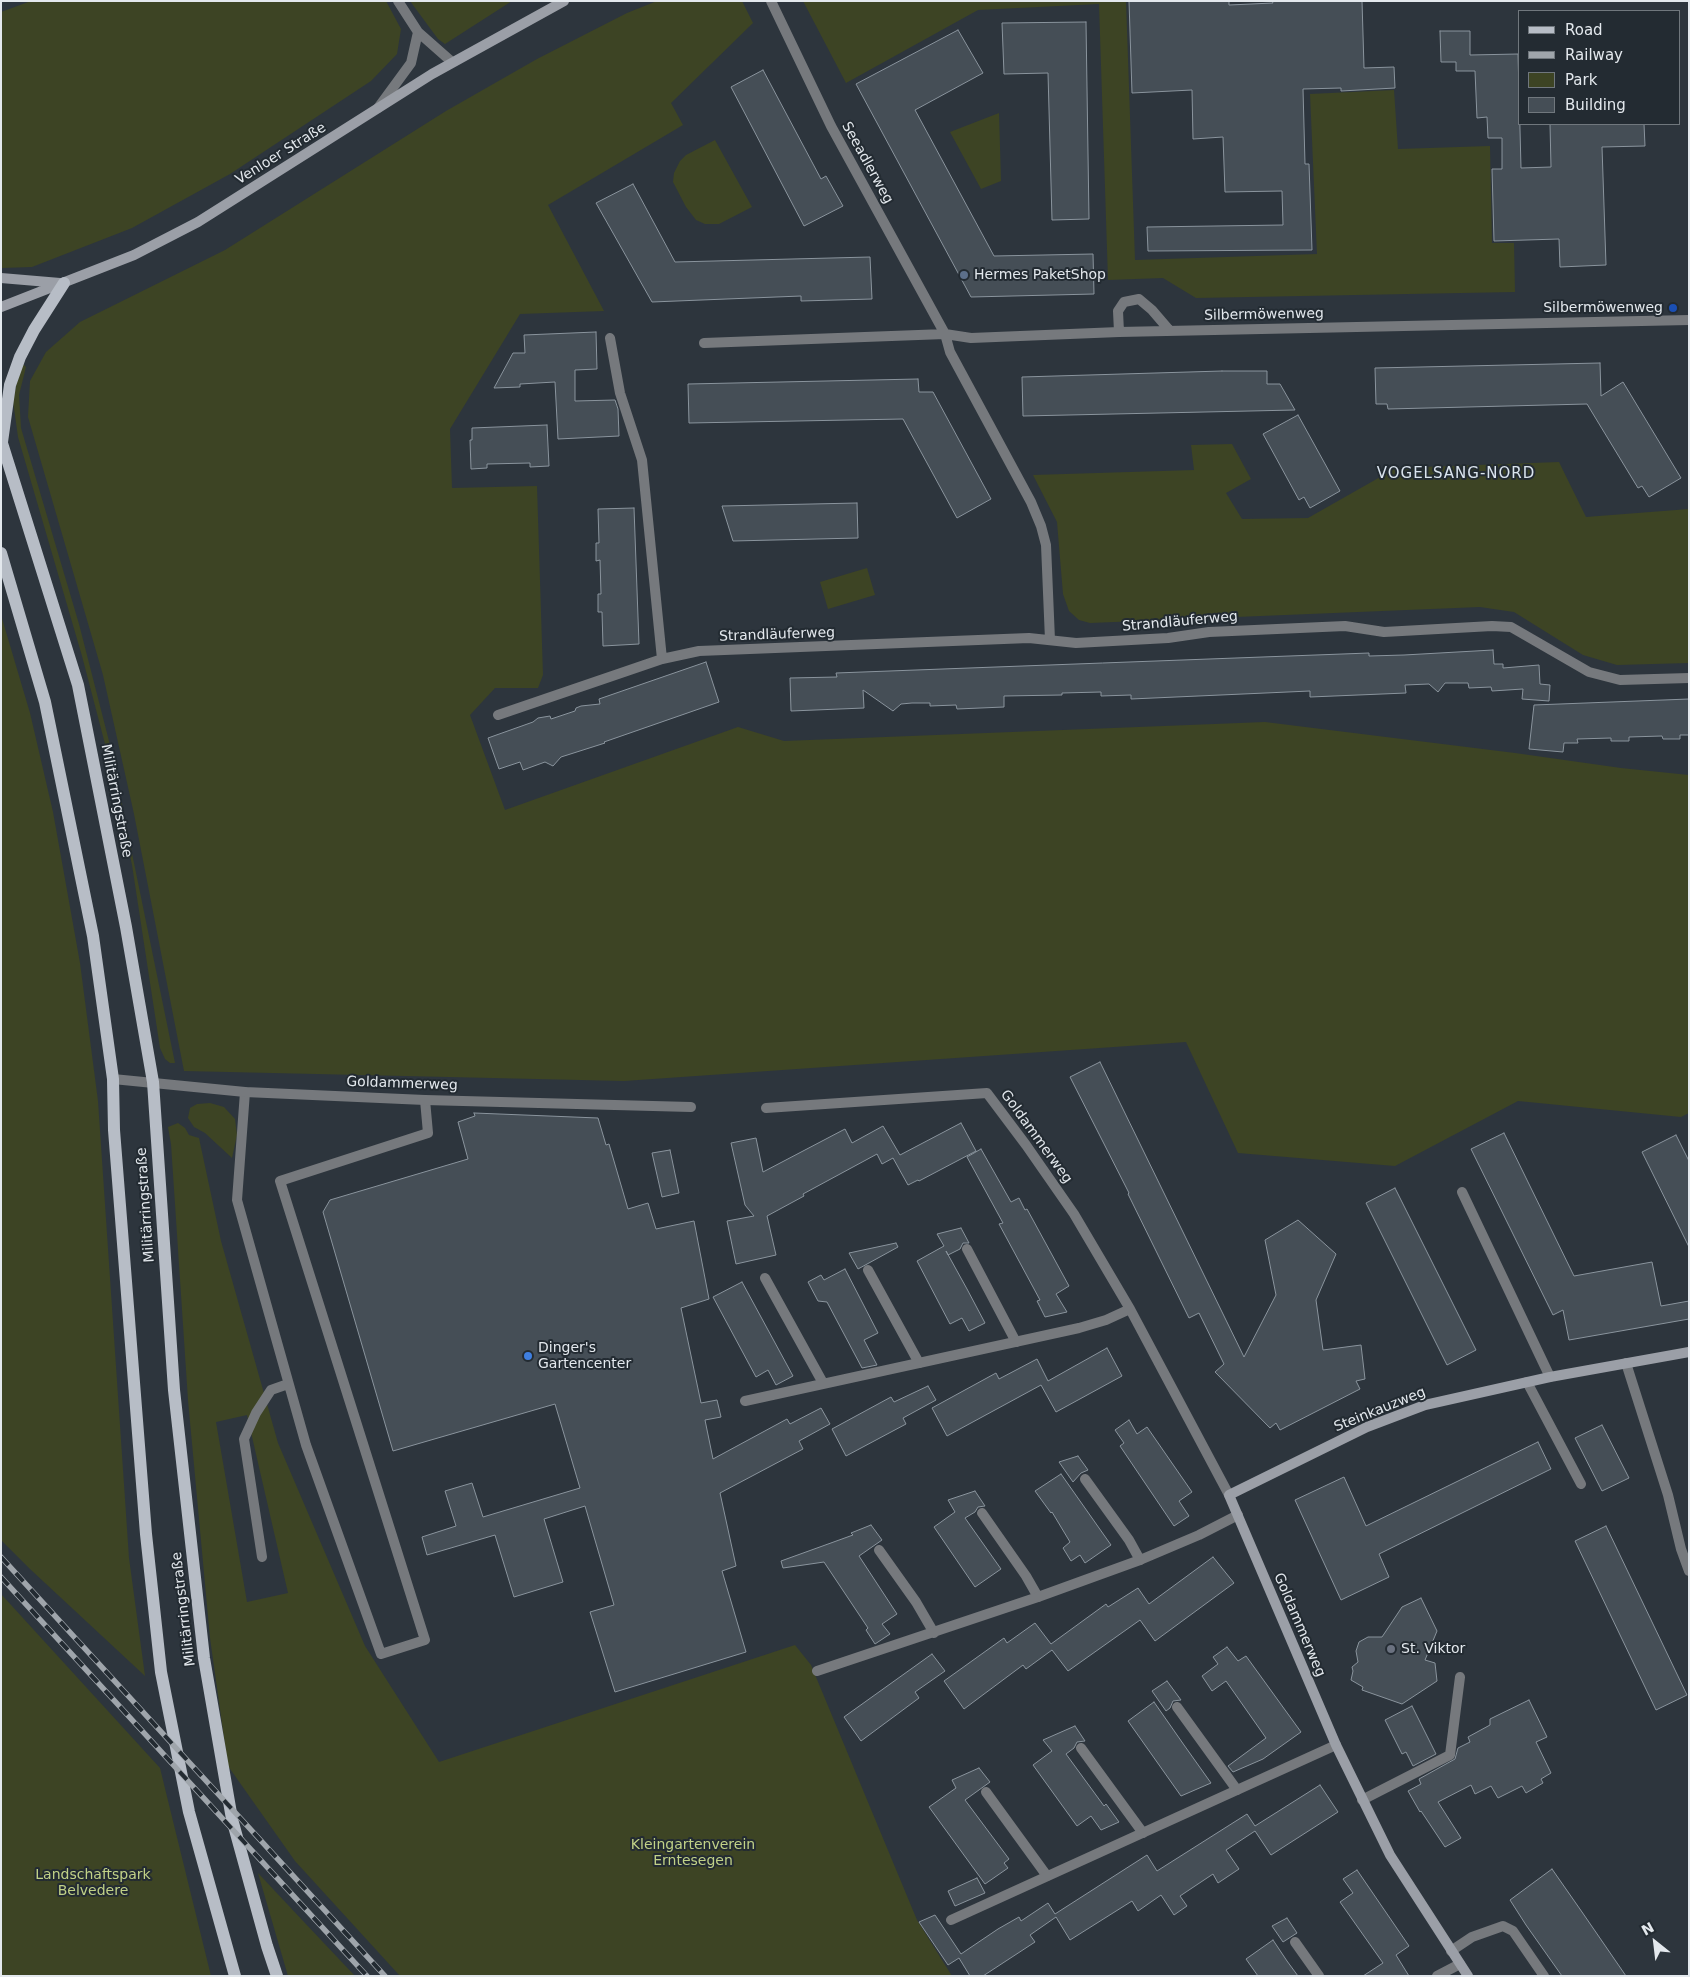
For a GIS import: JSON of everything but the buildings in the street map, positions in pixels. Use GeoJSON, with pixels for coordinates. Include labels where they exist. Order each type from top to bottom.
{"type":"FeatureCollection","features":[{"type":"Feature","properties":{"kind":"main road"},"geometry":{"type":"LineString","coordinates":[[2,441],[10,385],[20,357],[41,318],[64,283]]}},
{"type":"Feature","properties":{"kind":"main road","name":"Militärringstraße"},"geometry":{"type":"LineString","coordinates":[[2,441],[78,685],[126,927],[152,1082],[174,1390],[204,1658],[232,1819],[277,1976]]}},
{"type":"Feature","properties":{"kind":"main road","name":"Militärringstraße"},"geometry":{"type":"LineString","coordinates":[[1,553],[44,702],[93,936],[112,1079],[114,1130],[146,1534],[161,1672],[189,1812],[235,1976]]}},
{"type":"Feature","properties":{"kind":"street"},"geometry":{"type":"LineString","coordinates":[[398,1],[418,32],[452,62]]}},
{"type":"Feature","properties":{"kind":"street","name":"Venloer Straße"},"geometry":{"type":"LineString","coordinates":[[1,307],[134,255],[198,222],[452,62],[564,1]]}},
{"type":"Feature","properties":{"kind":"street","name":"Seeadlerweg"},"geometry":{"type":"LineString","coordinates":[[771,1],[831,126],[945,334],[950,352],[1030,502],[1046,545],[1050,640]]}},
{"type":"Feature","properties":{"kind":"street"},"geometry":{"type":"LineString","coordinates":[[378,108],[411,63],[418,32]]}},
{"type":"Feature","properties":{"kind":"street"},"geometry":{"type":"LineString","coordinates":[[1,278],[64,283]]}},
{"type":"Feature","properties":{"kind":"street"},"geometry":{"type":"LineString","coordinates":[[1118,332],[1118,311],[1124,302],[1139,299],[1152,310],[1170,331]]}},
{"type":"Feature","properties":{"kind":"street","name":"Silbermöwenweg"},"geometry":{"type":"LineString","coordinates":[[945,334],[971,338],[1118,332],[1689,320]]}},
{"type":"Feature","properties":{"kind":"street"},"geometry":{"type":"LineString","coordinates":[[704,343],[945,334]]}},
{"type":"Feature","properties":{"kind":"street"},"geometry":{"type":"LineString","coordinates":[[610,338],[620,393],[642,460],[662,659]]}},
{"type":"Feature","properties":{"kind":"street","name":"Strandläuferweg"},"geometry":{"type":"LineString","coordinates":[[498,715],[662,659],[699,651],[1029,638],[1085,642],[1168,638],[1209,632],[1346,626],[1384,632],[1492,626],[1511,627],[1589,672],[1620,680],[1689,678]]}},
{"type":"Feature","properties":{"kind":"street","name":"Goldammerweg"},"geometry":{"type":"LineString","coordinates":[[112,1079],[245,1092],[425,1100],[691,1107]]}},
{"type":"Feature","properties":{"kind":"street"},"geometry":{"type":"LineString","coordinates":[[245,1092],[236,1200],[306,1445],[381,1654],[425,1640],[280,1181],[428,1133],[425,1100]]}},
{"type":"Feature","properties":{"kind":"street","name":"Goldammerweg"},"geometry":{"type":"LineString","coordinates":[[766,1108],[987,1093],[1074,1214],[1130,1309],[1229,1495],[1289,1640],[1336,1745],[1390,1856],[1468,1976]]}},
{"type":"Feature","properties":{"kind":"street"},"geometry":{"type":"LineString","coordinates":[[1462,1192],[1550,1377]]}},
{"type":"Feature","properties":{"kind":"street"},"geometry":{"type":"LineString","coordinates":[[967,1249],[1016,1342]]}},
{"type":"Feature","properties":{"kind":"street"},"geometry":{"type":"LineString","coordinates":[[868,1270],[919,1363]]}},
{"type":"Feature","properties":{"kind":"street"},"geometry":{"type":"LineString","coordinates":[[765,1278],[823,1383]]}},
{"type":"Feature","properties":{"kind":"street"},"geometry":{"type":"LineString","coordinates":[[745,1401],[1079,1328],[1106,1320],[1130,1309]]}},
{"type":"Feature","properties":{"kind":"street","name":"Steinkauzweg"},"geometry":{"type":"LineString","coordinates":[[1229,1495],[1367,1427],[1417,1408],[1550,1377],[1689,1352]]}},
{"type":"Feature","properties":{"kind":"street"},"geometry":{"type":"LineString","coordinates":[[1626,1363],[1668,1495],[1681,1549],[1689,1571]]}},
{"type":"Feature","properties":{"kind":"street"},"geometry":{"type":"LineString","coordinates":[[1527,1382],[1581,1484]]}},
{"type":"Feature","properties":{"kind":"street"},"geometry":{"type":"LineString","coordinates":[[262,1557],[244,1438],[256,1413],[271,1390],[288,1384]]}},
{"type":"Feature","properties":{"kind":"street"},"geometry":{"type":"LineString","coordinates":[[1086,1479],[1129,1540],[1140,1560]]}},
{"type":"Feature","properties":{"kind":"street"},"geometry":{"type":"LineString","coordinates":[[982,1513],[1026,1576],[1038,1597]]}},
{"type":"Feature","properties":{"kind":"street"},"geometry":{"type":"LineString","coordinates":[[816,1671],[934,1633],[1140,1560],[1199,1535],[1238,1515]]}},
{"type":"Feature","properties":{"kind":"street"},"geometry":{"type":"LineString","coordinates":[[879,1550],[916,1602],[934,1633]]}},
{"type":"Feature","properties":{"kind":"street"},"geometry":{"type":"LineString","coordinates":[[1362,1800],[1450,1755],[1460,1677]]}},
{"type":"Feature","properties":{"kind":"street"},"geometry":{"type":"LineString","coordinates":[[1177,1707],[1237,1790]]}},
{"type":"Feature","properties":{"kind":"street"},"geometry":{"type":"LineString","coordinates":[[951,1920],[1336,1745]]}},
{"type":"Feature","properties":{"kind":"street"},"geometry":{"type":"LineString","coordinates":[[1081,1748],[1143,1833]]}},
{"type":"Feature","properties":{"kind":"street"},"geometry":{"type":"LineString","coordinates":[[986,1792],[1047,1876]]}},
{"type":"Feature","properties":{"kind":"street"},"geometry":{"type":"LineString","coordinates":[[1451,1951],[1472,1937],[1503,1926],[1513,1931],[1544,1976]]}},
{"type":"Feature","properties":{"kind":"street"},"geometry":{"type":"LineString","coordinates":[[1295,1942],[1319,1976]]}},
{"type":"Feature","properties":{"kind":"street"},"geometry":{"type":"LineString","coordinates":[[1437,1976],[1460,1964]]}},
{"type":"Feature","properties":{"kind":"green space"},"geometry":{"type":"Polygon","coordinates":[[[31,1],[386,1],[401,29],[397,54],[371,81],[230,174],[132,228],[32,267],[2,268],[1,12],[31,1]]]}},
{"type":"Feature","properties":{"kind":"green space"},"geometry":{"type":"Polygon","coordinates":[[[410,1],[512,1],[445,44],[438,39],[410,1]]]}},
{"type":"Feature","properties":{"kind":"green space"},"geometry":{"type":"Polygon","coordinates":[[[657,1],[742,1],[753,23],[671,103],[683,125],[548,205],[604,311],[520,314],[450,429],[452,488],[537,486],[543,675],[538,688],[495,688],[470,715],[505,810],[738,727],[784,741],[1265,722],[1689,775],[1689,1113],[1681,1117],[1518,1101],[1395,1166],[1238,1153],[1186,1042],[624,1081],[184,1071],[134,814],[103,675],[28,417],[30,381],[46,352],[80,322],[225,250],[446,111],[537,59],[627,13],[657,1]]]}},
{"type":"Feature","properties":{"kind":"green space"},"geometry":{"type":"Polygon","coordinates":[[[803,1],[1126,1],[1135,260],[1317,254],[1310,94],[1394,90],[1398,149],[1490,146],[1492,243],[1514,243],[1515,292],[1196,298],[1163,278],[1108,280],[1099,4],[978,10],[846,83],[803,1]]]}},
{"type":"Feature","properties":{"kind":"green space"},"geometry":{"type":"Polygon","coordinates":[[[999,113],[1001,181],[981,189],[950,132],[999,113]]]}},
{"type":"Feature","properties":{"kind":"green space"},"geometry":{"type":"Polygon","coordinates":[[[715,140],[752,207],[719,224],[705,224],[696,220],[686,207],[673,182],[674,173],[680,161],[686,155],[715,140]]]}},
{"type":"Feature","properties":{"kind":"green space"},"geometry":{"type":"Polygon","coordinates":[[[23,364],[26,367],[19,395],[21,428],[79,624],[109,741],[175,1063],[170,1063],[165,1059],[160,1048],[132,865],[110,763],[82,656],[18,437],[13,401],[23,364]]]}},
{"type":"Feature","properties":{"kind":"green space"},"geometry":{"type":"Polygon","coordinates":[[[1232,444],[1251,479],[1226,493],[1242,519],[1308,518],[1396,468],[1559,462],[1586,517],[1689,509],[1689,663],[1617,665],[1583,655],[1514,612],[1480,607],[1090,623],[1079,620],[1069,611],[1063,594],[1057,522],[1033,475],[1194,470],[1191,445],[1232,444]]]}},
{"type":"Feature","properties":{"kind":"green space"},"geometry":{"type":"Polygon","coordinates":[[[867,568],[875,595],[828,609],[820,582],[867,568]]]}},
{"type":"Feature","properties":{"kind":"green space"},"geometry":{"type":"Polygon","coordinates":[[[1,615],[30,713],[53,812],[80,963],[98,1101],[129,1558],[145,1676],[1,1540],[1,615]]]}},
{"type":"Feature","properties":{"kind":"green space"},"geometry":{"type":"Polygon","coordinates":[[[210,1103],[224,1107],[235,1119],[237,1135],[232,1158],[205,1133],[194,1127],[188,1118],[190,1108],[197,1104],[210,1103]]]}},
{"type":"Feature","properties":{"kind":"green space","name":"Kleingartenverein Erntesegen"},"geometry":{"type":"Polygon","coordinates":[[[178,1123],[185,1128],[189,1135],[199,1138],[221,1241],[278,1443],[365,1646],[439,1762],[795,1645],[811,1665],[917,1920],[952,1976],[400,1976],[295,1861],[228,1766],[210,1638],[188,1400],[171,1144],[168,1127],[178,1123]],[[247,1415],[216,1422],[247,1602],[288,1593],[247,1415]]]}},
{"type":"Feature","properties":{"kind":"green space","name":"Landschaftspark Belvedere"},"geometry":{"type":"Polygon","coordinates":[[[1,1594],[160,1768],[211,1976],[1,1976],[1,1594]]]}},
{"type":"Feature","properties":{"kind":"green space"},"geometry":{"type":"Polygon","coordinates":[[[258,1873],[304,1922],[355,1976],[288,1976],[258,1873]]]}},
{"type":"Feature","properties":{"kind":"railway"},"geometry":{"type":"LineString","coordinates":[[1,1557],[385,1976]]}},
{"type":"Feature","properties":{"kind":"railway"},"geometry":{"type":"LineString","coordinates":[[1,1577],[367,1976]]}},
{"type":"Feature","properties":{"kind":"place","name":"Hermes PaketShop"},"geometry":{"type":"Point","coordinates":[964,275]}},
{"type":"Feature","properties":{"kind":"place","name":"Silbermöwenweg"},"geometry":{"type":"Point","coordinates":[1673,308]}},
{"type":"Feature","properties":{"kind":"place","name":"Dinger's Gartencenter"},"geometry":{"type":"Point","coordinates":[528,1356]}},
{"type":"Feature","properties":{"kind":"place","name":"St. Viktor"},"geometry":{"type":"Point","coordinates":[1391,1649]}},
{"type":"Feature","properties":{"kind":"district","name":"VOGELSANG-NORD"},"geometry":{"type":"Point","coordinates":[1456,474]}}]}
